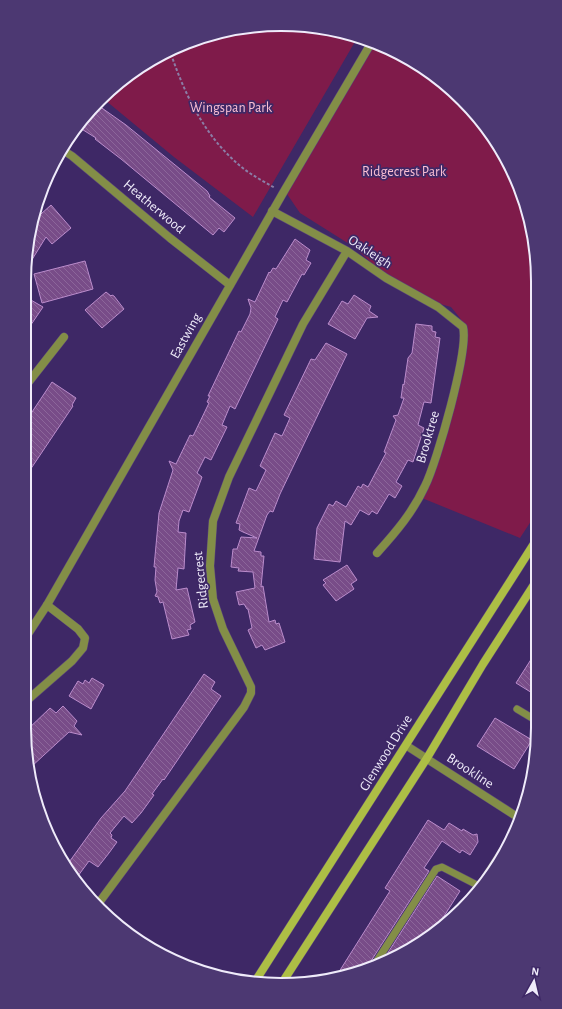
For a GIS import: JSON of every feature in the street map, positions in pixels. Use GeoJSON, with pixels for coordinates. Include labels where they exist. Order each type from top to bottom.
{"type":"FeatureCollection","features":[{"type":"Feature","properties":{"kind":"main road","name":"Glenwood Drive"},"geometry":{"type":"LineString","coordinates":[[258,977],[407,746],[531,549]]}},
{"type":"Feature","properties":{"kind":"main road"},"geometry":{"type":"LineString","coordinates":[[285,978],[427,758],[483,664],[531,590]]}},
{"type":"Feature","properties":{"kind":"street","name":"Eastwing"},"geometry":{"type":"LineString","coordinates":[[31,629],[47,605],[272,211],[369,47]]}},
{"type":"Feature","properties":{"kind":"street","name":"Heatherwood"},"geometry":{"type":"LineString","coordinates":[[66,152],[170,238],[230,285]]}},
{"type":"Feature","properties":{"kind":"street","name":"Oakleigh"},"geometry":{"type":"LineString","coordinates":[[272,211],[347,251],[386,278],[438,307],[453,318]]}},
{"type":"Feature","properties":{"kind":"street","name":"Ridgecrest"},"geometry":{"type":"LineString","coordinates":[[100,901],[244,707],[251,693],[249,682],[223,629],[213,599],[210,566],[213,521],[229,476],[303,324],[347,251]]}},
{"type":"Feature","properties":{"kind":"street","name":"Brooktree"},"geometry":{"type":"LineString","coordinates":[[377,553],[408,518],[433,467],[453,395],[465,338],[463,327],[453,318]]}},
{"type":"Feature","properties":{"kind":"street"},"geometry":{"type":"LineString","coordinates":[[31,379],[64,337]]}},
{"type":"Feature","properties":{"kind":"street"},"geometry":{"type":"LineString","coordinates":[[31,697],[52,680],[83,648],[85,638],[78,629],[47,605]]}},
{"type":"Feature","properties":{"kind":"street","name":"Brookline"},"geometry":{"type":"LineString","coordinates":[[407,746],[515,816]]}},
{"type":"Feature","properties":{"kind":"lane"},"geometry":{"type":"LineString","coordinates":[[517,709],[531,718]]}},
{"type":"Feature","properties":{"kind":"lane"},"geometry":{"type":"LineString","coordinates":[[379,958],[436,869],[442,867],[476,884]]}},
{"type":"Feature","properties":{"kind":"path"},"geometry":{"type":"LineString","coordinates":[[172,56],[188,99],[212,138],[244,169],[283,193]]}},
{"type":"Feature","properties":{"kind":"green space","name":"Wingspan Park"},"geometry":{"type":"Polygon","coordinates":[[[281,31],[314,33],[355,42],[253,217],[174,157],[107,101],[142,73],[156,64],[201,44],[248,33],[281,31]]]}},
{"type":"Feature","properties":{"kind":"green space","name":"Ridgecrest Park"},"geometry":{"type":"Polygon","coordinates":[[[371,48],[406,64],[446,93],[469,116],[489,142],[498,156],[512,185],[518,201],[529,248],[531,281],[531,521],[520,538],[417,496],[438,442],[448,404],[464,331],[460,318],[451,307],[433,302],[410,290],[376,267],[354,247],[300,213],[287,194],[371,48]]]}},
{"type":"Feature","properties":{"kind":"building"},"geometry":{"type":"Polygon","coordinates":[[[101,107],[126,125],[207,191],[210,196],[209,197],[235,218],[224,232],[219,228],[213,235],[95,139],[96,138],[83,130],[101,107]]]}},
{"type":"Feature","properties":{"kind":"building"},"geometry":{"type":"Polygon","coordinates":[[[51,205],[71,228],[52,244],[46,237],[32,259],[33,248],[40,215],[51,205]]]}},
{"type":"Feature","properties":{"kind":"building"},"geometry":{"type":"Polygon","coordinates":[[[295,239],[310,250],[306,260],[311,263],[304,275],[302,274],[287,302],[283,300],[275,317],[278,319],[235,409],[230,406],[222,425],[227,427],[211,460],[205,457],[197,473],[202,477],[189,512],[183,510],[179,521],[178,532],[186,533],[184,569],[178,568],[176,590],[187,588],[195,622],[190,625],[191,629],[187,630],[189,635],[172,639],[163,602],[160,603],[158,597],[155,596],[157,592],[155,580],[156,567],[154,567],[159,513],[173,470],[169,461],[176,464],[190,435],[193,436],[195,432],[209,403],[207,402],[210,396],[208,396],[239,331],[241,332],[250,314],[251,308],[248,299],[255,302],[269,272],[270,273],[273,268],[276,269],[295,239]]]}},
{"type":"Feature","properties":{"kind":"building"},"geometry":{"type":"Polygon","coordinates":[[[85,261],[93,289],[42,303],[34,274],[85,261]]]}},
{"type":"Feature","properties":{"kind":"building"},"geometry":{"type":"Polygon","coordinates":[[[106,292],[111,296],[114,296],[124,309],[102,328],[85,310],[106,292]]]}},
{"type":"Feature","properties":{"kind":"building"},"geometry":{"type":"Polygon","coordinates":[[[354,295],[371,306],[369,311],[378,317],[367,318],[355,339],[328,324],[342,301],[348,304],[354,295]]]}},
{"type":"Feature","properties":{"kind":"building"},"geometry":{"type":"Polygon","coordinates":[[[31,300],[43,307],[31,325],[31,300]]]}},
{"type":"Feature","properties":{"kind":"building"},"geometry":{"type":"Polygon","coordinates":[[[416,324],[432,326],[432,331],[436,332],[435,337],[440,338],[431,403],[424,402],[418,425],[424,428],[413,462],[408,460],[396,482],[402,486],[395,498],[389,494],[377,514],[372,511],[369,515],[360,510],[351,525],[345,521],[340,562],[314,559],[317,528],[329,504],[333,506],[336,501],[346,507],[358,486],[361,488],[363,484],[368,487],[386,453],[384,452],[396,420],[393,416],[398,415],[404,398],[401,398],[403,384],[404,385],[408,358],[412,353],[416,324]]]}},
{"type":"Feature","properties":{"kind":"building"},"geometry":{"type":"Polygon","coordinates":[[[326,343],[347,354],[280,494],[273,512],[270,511],[267,515],[254,551],[261,552],[261,556],[264,556],[261,587],[263,586],[269,622],[275,620],[276,624],[279,623],[285,642],[265,650],[262,645],[256,648],[248,630],[252,628],[248,609],[244,604],[239,605],[236,592],[255,588],[253,572],[238,571],[239,568],[231,567],[233,549],[237,549],[241,537],[257,538],[239,530],[240,524],[236,523],[249,488],[256,491],[266,470],[260,466],[275,433],[282,436],[290,418],[284,415],[311,359],[315,360],[326,343]]]}},
{"type":"Feature","properties":{"kind":"building"},"geometry":{"type":"Polygon","coordinates":[[[52,382],[76,398],[72,405],[73,406],[31,469],[31,414],[52,382]]]}},
{"type":"Feature","properties":{"kind":"building"},"geometry":{"type":"Polygon","coordinates":[[[347,565],[357,580],[351,584],[354,589],[336,601],[323,585],[326,583],[323,580],[347,565]]]}},
{"type":"Feature","properties":{"kind":"building"},"geometry":{"type":"Polygon","coordinates":[[[531,659],[531,692],[516,683],[531,659]]]}},
{"type":"Feature","properties":{"kind":"building"},"geometry":{"type":"Polygon","coordinates":[[[204,674],[215,682],[211,689],[221,696],[164,780],[163,779],[152,794],[154,795],[132,823],[124,816],[110,833],[112,835],[111,838],[117,842],[98,867],[89,861],[79,875],[69,862],[101,818],[125,791],[204,674]]]}},
{"type":"Feature","properties":{"kind":"building"},"geometry":{"type":"Polygon","coordinates":[[[92,678],[104,685],[91,709],[69,696],[78,681],[83,684],[85,680],[89,683],[92,678]]]}},
{"type":"Feature","properties":{"kind":"building"},"geometry":{"type":"Polygon","coordinates":[[[63,706],[77,721],[74,726],[82,735],[69,732],[34,765],[31,726],[50,708],[56,713],[63,706]]]}},
{"type":"Feature","properties":{"kind":"building"},"geometry":{"type":"Polygon","coordinates":[[[495,718],[530,739],[530,743],[514,769],[477,746],[495,718]]]}},
{"type":"Feature","properties":{"kind":"building"},"geometry":{"type":"Polygon","coordinates":[[[428,820],[444,830],[449,823],[462,831],[463,829],[473,835],[477,834],[478,842],[470,855],[462,850],[460,853],[442,841],[424,868],[429,871],[371,961],[340,971],[390,891],[385,888],[428,820]]]}},
{"type":"Feature","properties":{"kind":"building"},"geometry":{"type":"Polygon","coordinates":[[[437,876],[460,891],[442,919],[406,945],[387,954],[437,876]]]}}]}
